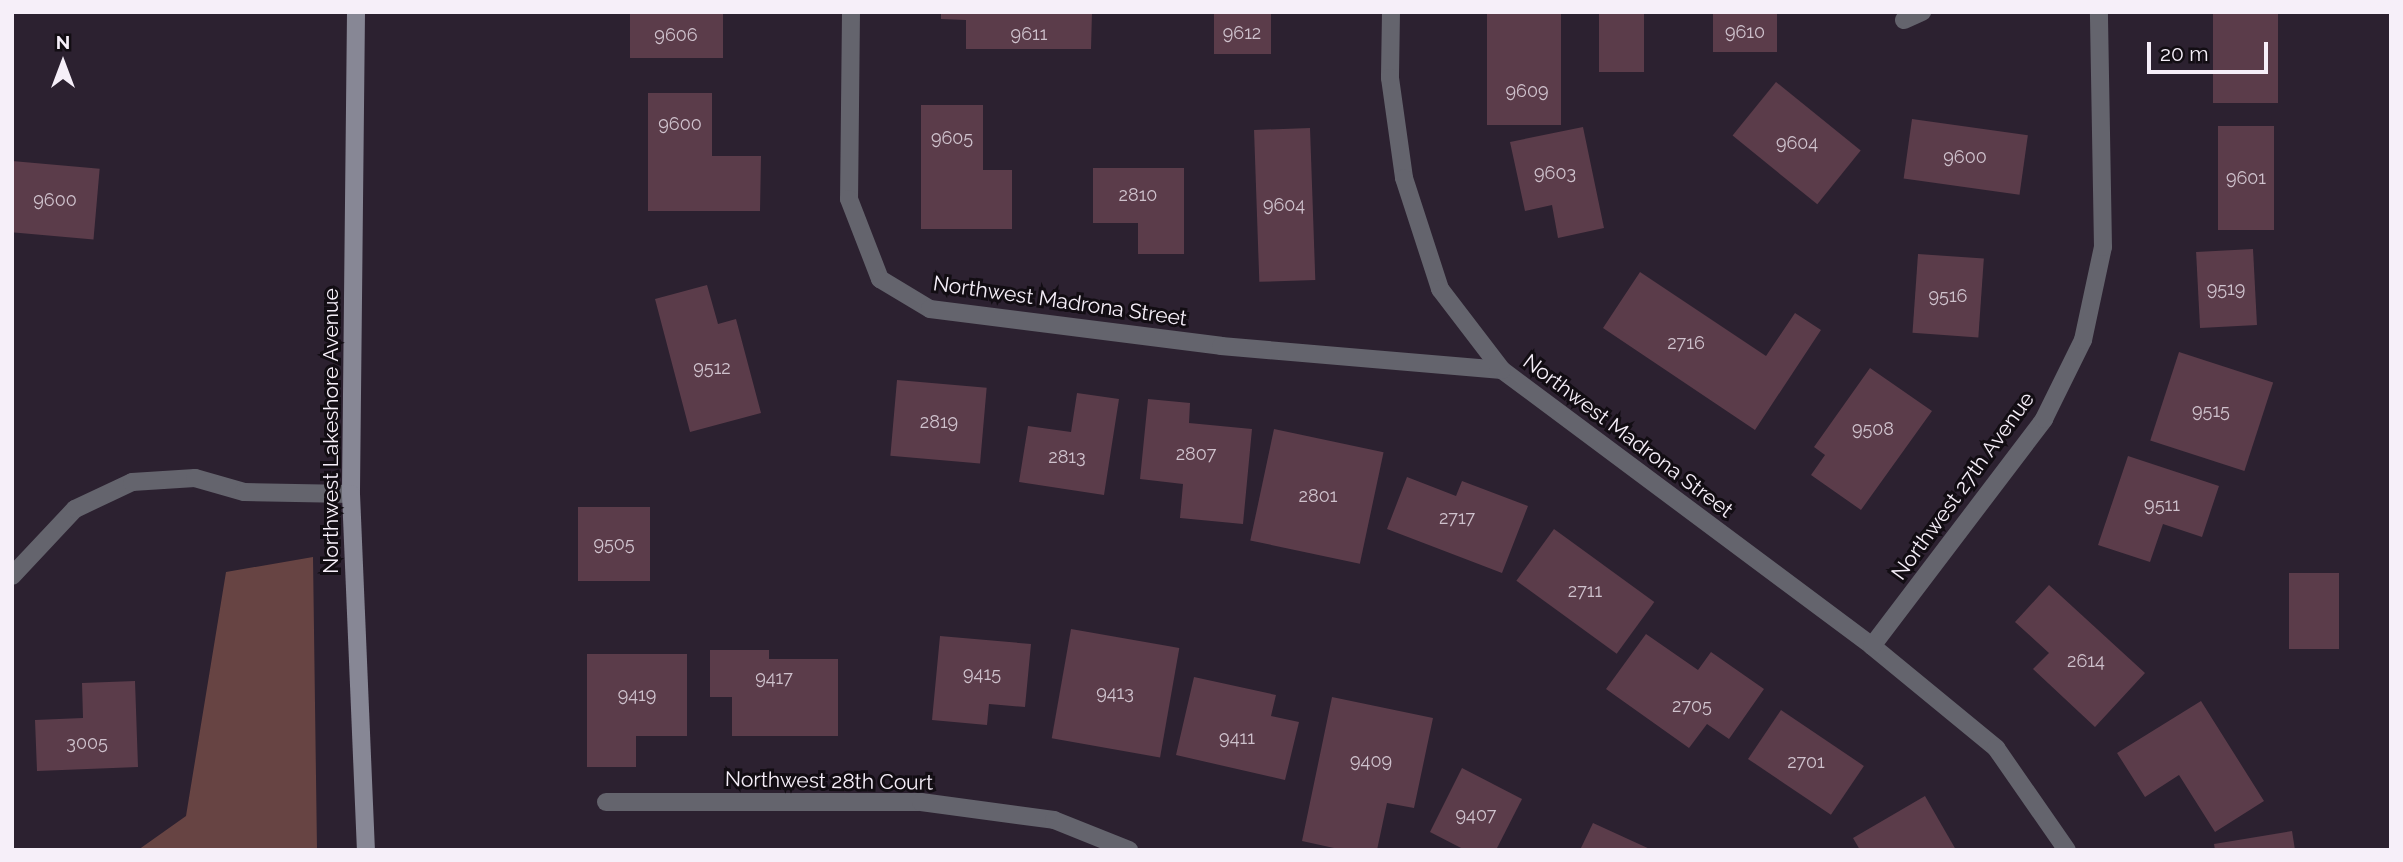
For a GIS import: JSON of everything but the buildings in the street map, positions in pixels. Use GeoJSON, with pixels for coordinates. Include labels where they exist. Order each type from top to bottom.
{"type":"FeatureCollection","features":[{"type":"Feature","properties":{"kind":"main road","name":"Northwest Lakeshore Avenue"},"geometry":{"type":"LineString","coordinates":[[356,12],[351,494],[366,850]]}},
{"type":"Feature","properties":{"kind":"street","name":"Northwest Madrona Street"},"geometry":{"type":"LineString","coordinates":[[850,12],[849,199],[880,278],[930,309],[1221,346],[1502,370],[1872,646],[1996,748],[2067,850]]}},
{"type":"Feature","properties":{"kind":"street"},"geometry":{"type":"LineString","coordinates":[[1391,12],[1390,78],[1404,178],[1440,289],[1502,370]]}},
{"type":"Feature","properties":{"kind":"street"},"geometry":{"type":"LineString","coordinates":[[1904,20],[1922,12]]}},
{"type":"Feature","properties":{"kind":"street","name":"Northwest 27th Avenue"},"geometry":{"type":"LineString","coordinates":[[1872,646],[2045,419],[2084,340],[2103,247],[2099,12]]}},
{"type":"Feature","properties":{"kind":"street"},"geometry":{"type":"LineString","coordinates":[[12,576],[75,509],[132,482],[195,478],[244,492],[351,494]]}},
{"type":"Feature","properties":{"kind":"street","name":"Northwest 28th Court"},"geometry":{"type":"LineString","coordinates":[[606,802],[921,802],[1054,820],[1129,850]]}},
{"type":"Feature","properties":{"kind":"shaded area"},"geometry":{"type":"Polygon","coordinates":[[[313,557],[317,850],[138,850],[186,816],[226,572],[313,557]]]}}]}
